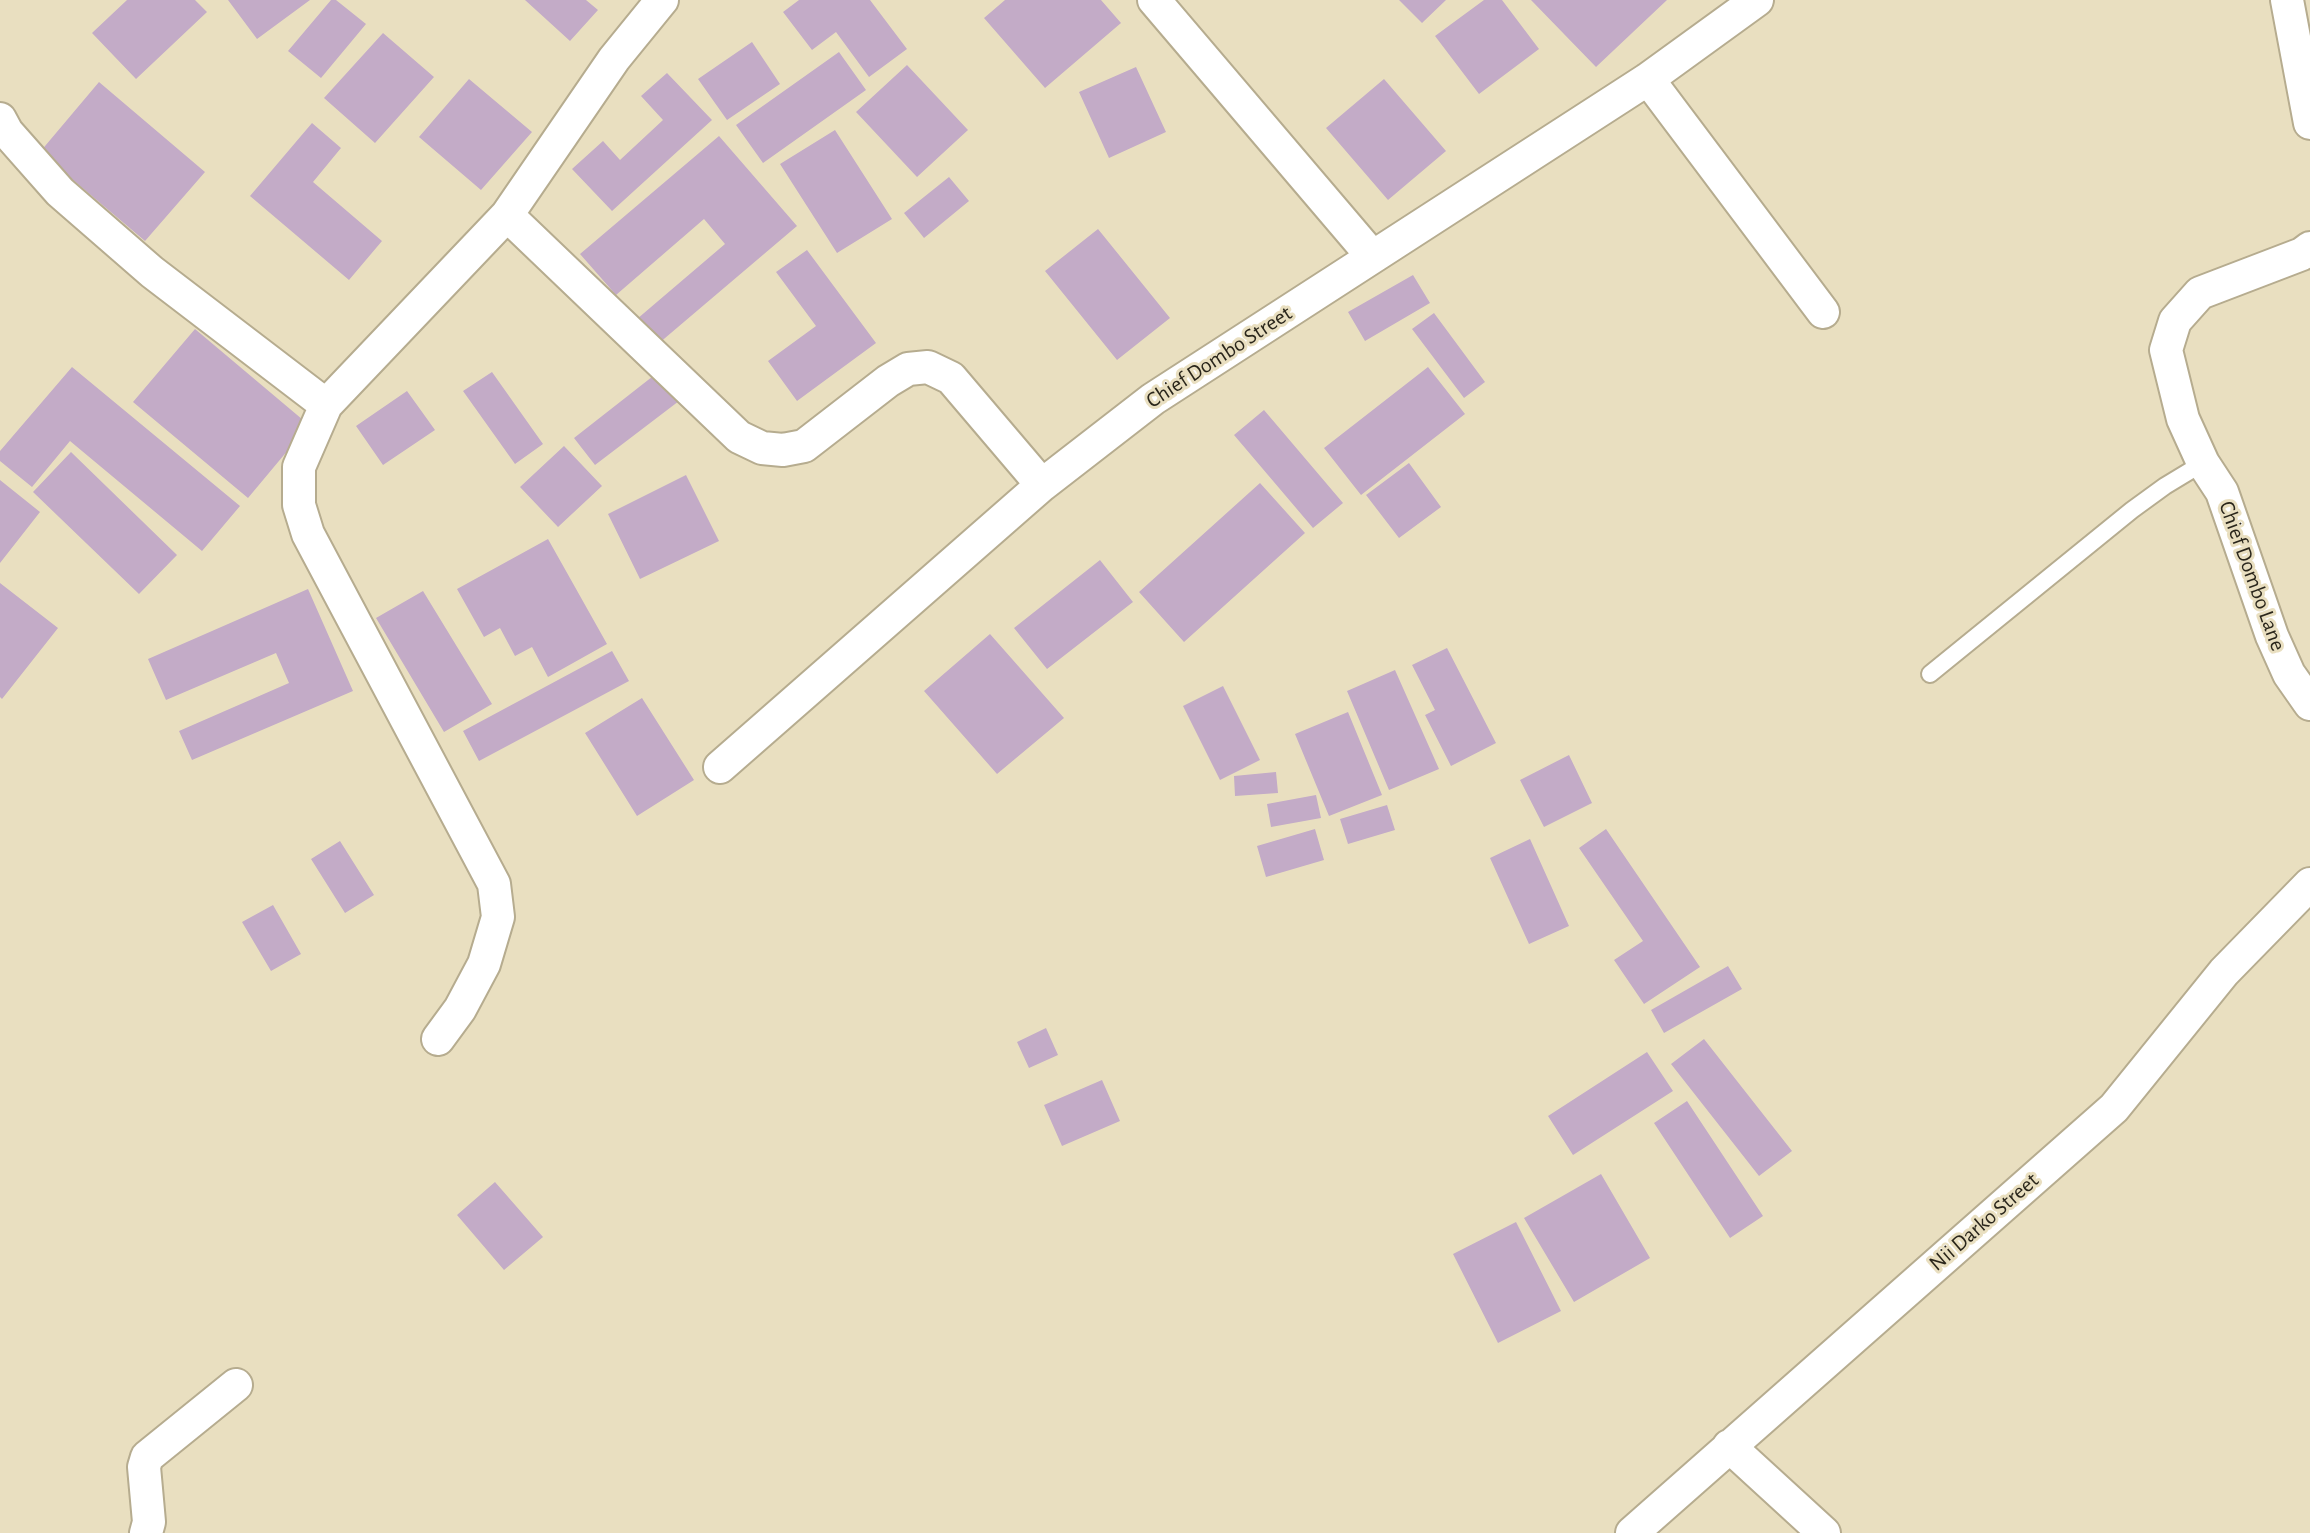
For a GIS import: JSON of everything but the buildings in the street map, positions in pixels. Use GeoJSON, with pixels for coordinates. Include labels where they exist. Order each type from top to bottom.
{"type":"FeatureCollection","features":[{"type":"Feature","properties":{"kind":"street"},"geometry":{"type":"LineString","coordinates":[[438,1039],[460,1009],[484,964],[498,917],[494,884],[308,534],[299,505],[299,467],[326,405],[507,215],[614,59],[662,0]]}},
{"type":"Feature","properties":{"kind":"street"},"geometry":{"type":"LineString","coordinates":[[1154,0],[1372,256]]}},
{"type":"Feature","properties":{"kind":"street","name":"Chief Dombo Street"},"geometry":{"type":"LineString","coordinates":[[720,767],[1042,485],[1153,399],[1648,79],[1757,0]]}},
{"type":"Feature","properties":{"kind":"street"},"geometry":{"type":"LineString","coordinates":[[2287,0],[2310,123]]}},
{"type":"Feature","properties":{"kind":"street"},"geometry":{"type":"LineString","coordinates":[[1648,79],[1823,312]]}},
{"type":"Feature","properties":{"kind":"street"},"geometry":{"type":"LineString","coordinates":[[0,119],[7,132],[71,202],[152,272],[326,405]]}},
{"type":"Feature","properties":{"kind":"street"},"geometry":{"type":"LineString","coordinates":[[507,215],[739,437],[762,448],[783,450],[804,446],[888,381],[908,369],[928,367],[951,378],[1042,485]]}},
{"type":"Feature","properties":{"kind":"street","name":"Chief Dombo Lane"},"geometry":{"type":"LineString","coordinates":[[2310,248],[2302,254],[2200,293],[2175,321],[2166,350],[2183,419],[2203,463],[2222,492],[2272,636],[2289,674],[2310,704]]}},
{"type":"Feature","properties":{"kind":"street","name":"Nii Darko Street"},"geometry":{"type":"LineString","coordinates":[[1632,1533],[2114,1108],[2224,972],[2310,884]]}},
{"type":"Feature","properties":{"kind":"street"},"geometry":{"type":"LineString","coordinates":[[146,1533],[149,1522],[144,1467],[147,1457],[236,1385]]}},
{"type":"Feature","properties":{"kind":"street"},"geometry":{"type":"LineString","coordinates":[[1729,1446],[1824,1533]]}},
{"type":"Feature","properties":{"kind":"lane"},"geometry":{"type":"LineString","coordinates":[[1930,674],[2132,510],[2203,463]]}}]}
